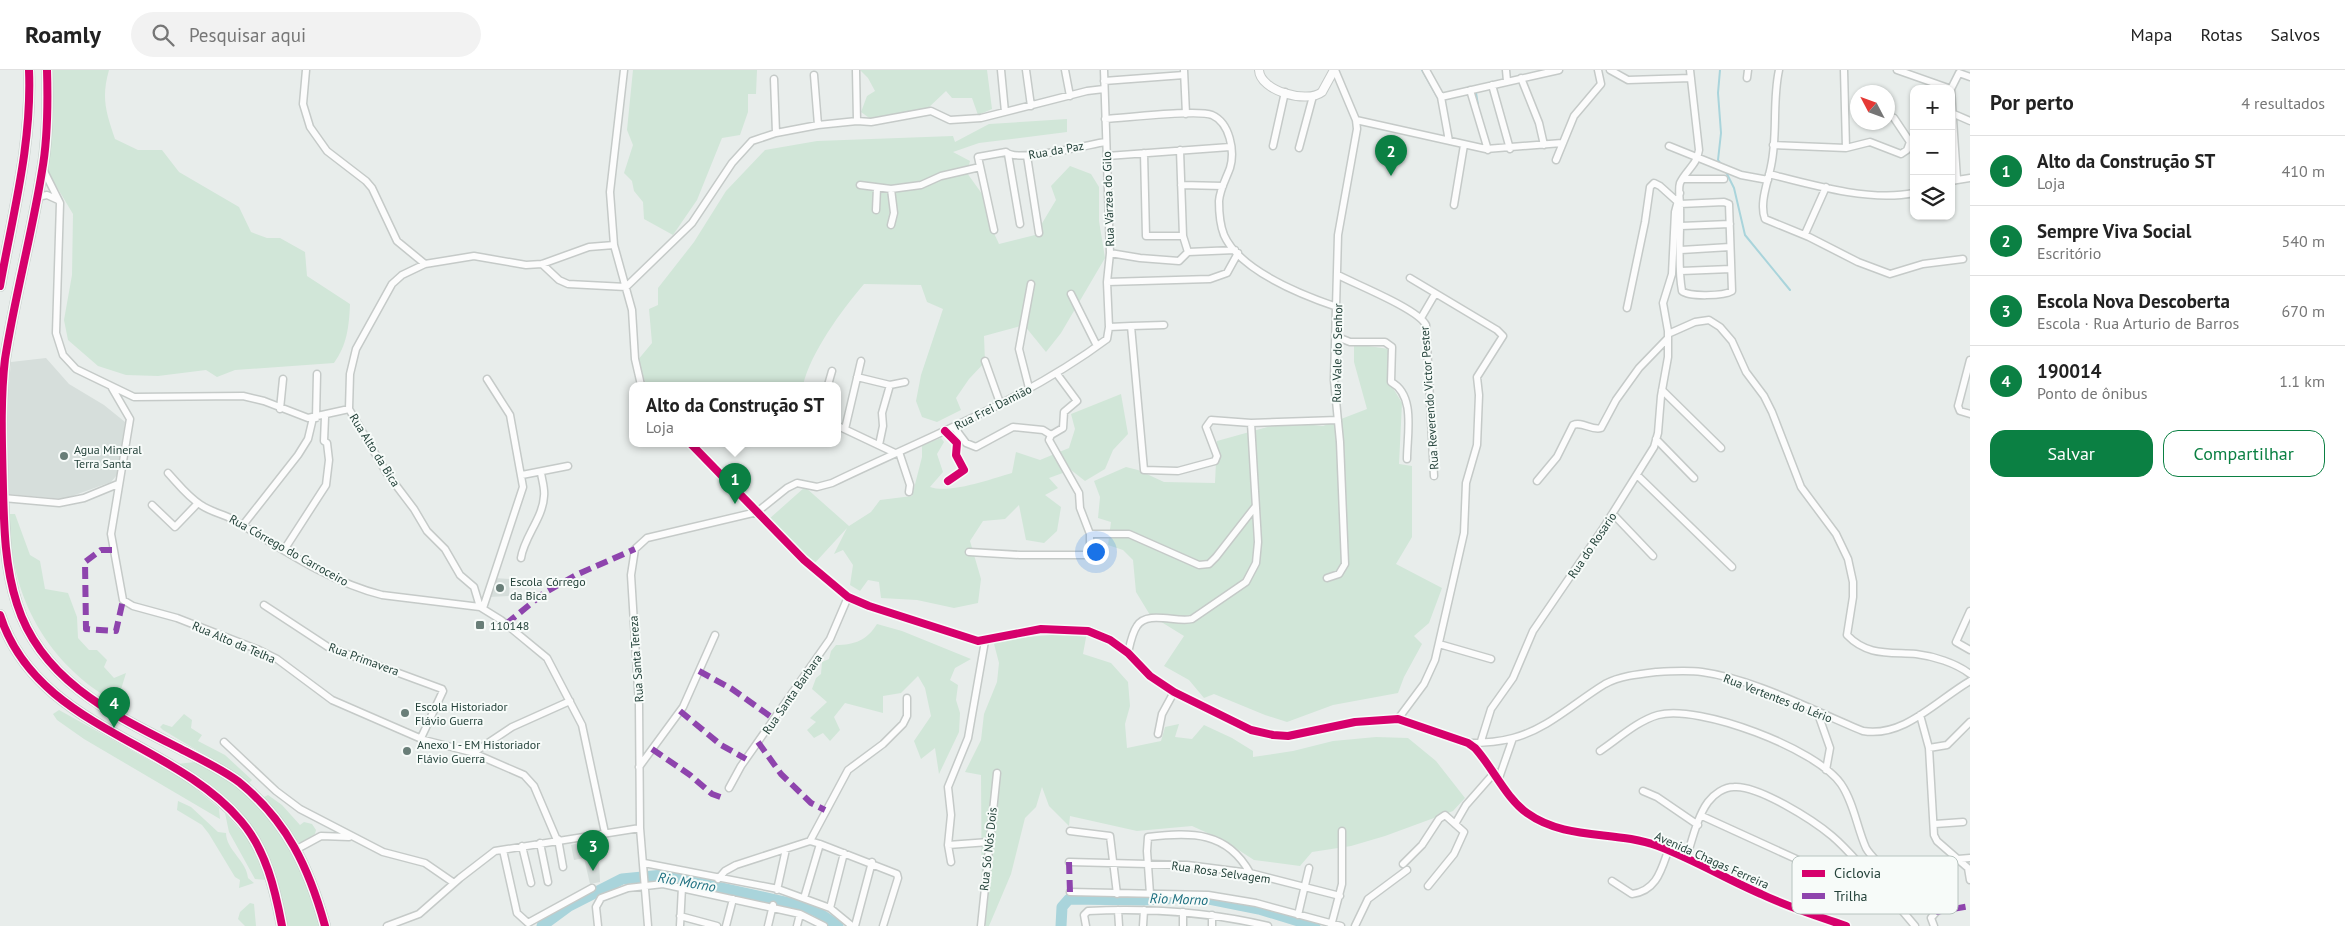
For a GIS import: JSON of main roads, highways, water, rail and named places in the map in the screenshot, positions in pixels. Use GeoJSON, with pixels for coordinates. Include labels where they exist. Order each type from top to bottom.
{"type":"FeatureCollection","features":[{"type":"Feature","properties":{"kind":"highway"},"geometry":{"type":"LineString","coordinates":[[0,286],[24,164],[29,120],[29,70]]}},
{"type":"Feature","properties":{"kind":"highway"},"geometry":{"type":"LineString","coordinates":[[47,70],[47,112],[43,169],[5,360],[2,385],[3,498],[7,562],[17,607],[37,644],[51,663],[77,690],[125,721],[204,761],[237,781],[262,804],[296,849],[316,892],[325,926]]}},
{"type":"Feature","properties":{"kind":"highway"},"geometry":{"type":"LineString","coordinates":[[0,615],[18,650],[53,693],[94,722],[186,774],[225,805],[241,821],[262,854],[282,926]]}},
{"type":"Feature","properties":{"kind":"waterway"},"geometry":{"type":"LineString","coordinates":[[1422,70],[1439,100]]}},
{"type":"Feature","properties":{"kind":"waterway"},"geometry":{"type":"LineString","coordinates":[[1720,70],[1718,93],[1721,133],[1718,160],[1722,165]]}},
{"type":"Feature","properties":{"kind":"waterway"},"geometry":{"type":"LineString","coordinates":[[1476,93],[1478,105]]}},
{"type":"Feature","properties":{"kind":"waterway"},"geometry":{"type":"LineString","coordinates":[[1726,172],[1734,188],[1745,235],[1790,290]]}},
{"type":"Feature","properties":{"kind":"waterway","name":"Rio Morno"},"geometry":{"type":"LineString","coordinates":[[542,926],[569,906],[622,879],[663,875],[794,904],[816,911],[838,926]]}},
{"type":"Feature","properties":{"kind":"waterway","name":"Rio Morno"},"geometry":{"type":"LineString","coordinates":[[1061,926],[1062,907],[1069,899],[1144,900],[1199,897],[1259,909],[1315,926]]}},
{"type":"Feature","properties":{"kind":"place","name":"Sempre Viva Social"},"geometry":{"type":"Point","coordinates":[1391,176]}},
{"type":"Feature","properties":{"kind":"place","name":"Agua Mineral Terra Santa"},"geometry":{"type":"Point","coordinates":[64,456]}},
{"type":"Feature","properties":{"kind":"place","name":"Alto da Construção ST"},"geometry":{"type":"Point","coordinates":[735,504]}},
{"type":"Feature","properties":{"kind":"place","name":"Escola Córrego da Bica"},"geometry":{"type":"Point","coordinates":[500,588]}},
{"type":"Feature","properties":{"kind":"place","name":"110148"},"geometry":{"type":"Point","coordinates":[480,625]}},
{"type":"Feature","properties":{"kind":"place","name":"Escola Historiador Flávio Guerra"},"geometry":{"type":"Point","coordinates":[405,713]}},
{"type":"Feature","properties":{"kind":"place","name":"190014"},"geometry":{"type":"Point","coordinates":[114,728]}},
{"type":"Feature","properties":{"kind":"place","name":"Anexo I - EM Historiador Flávio Guerra"},"geometry":{"type":"Point","coordinates":[407,751]}},
{"type":"Feature","properties":{"kind":"place","name":"Escola Nova Descoberta"},"geometry":{"type":"Point","coordinates":[593,871]}}]}
